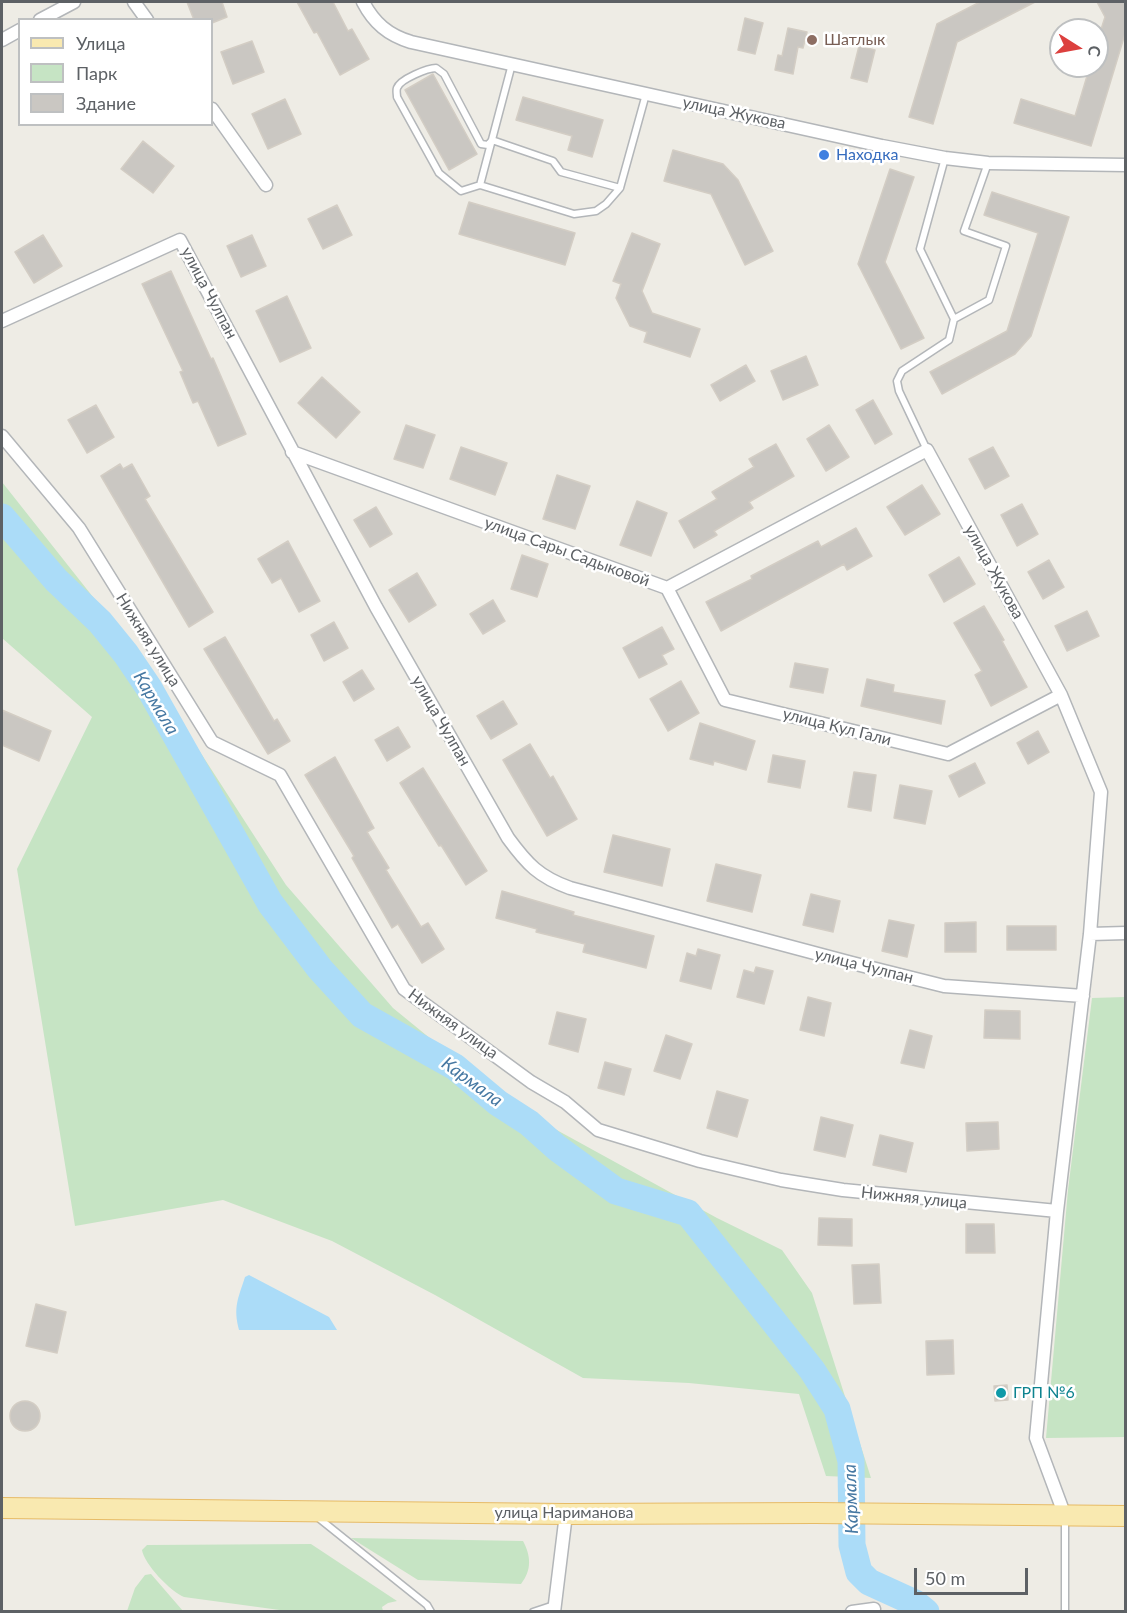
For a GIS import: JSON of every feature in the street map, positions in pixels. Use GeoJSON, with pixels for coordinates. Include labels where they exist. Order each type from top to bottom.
{"type":"FeatureCollection","features":[{"type":"Feature","properties":{"kind":"main road","name":"улица Нариманова"},"geometry":{"type":"LineString","coordinates":[[2,1508],[566,1514],[815,1513],[1125,1516]]}},
{"type":"Feature","properties":{"kind":"street"},"geometry":{"type":"LineString","coordinates":[[44,18],[74,2]]}},
{"type":"Feature","properties":{"kind":"street"},"geometry":{"type":"LineString","coordinates":[[134,2],[146,18]]}},
{"type":"Feature","properties":{"kind":"street","name":"улица Жукова"},"geometry":{"type":"LineString","coordinates":[[363,2],[376,23],[399,38],[945,158],[988,163],[1125,165]]}},
{"type":"Feature","properties":{"kind":"street"},"geometry":{"type":"LineString","coordinates":[[2,40],[18,31]]}},
{"type":"Feature","properties":{"kind":"street"},"geometry":{"type":"LineString","coordinates":[[213,110],[266,185]]}},
{"type":"Feature","properties":{"kind":"street","name":"улица Чулпан"},"geometry":{"type":"LineString","coordinates":[[2,321],[180,240],[376,608],[508,838],[524,860],[541,876],[570,888],[944,986],[1083,996]]}},
{"type":"Feature","properties":{"kind":"street","name":"Нижняя улица"},"geometry":{"type":"LineString","coordinates":[[2,436],[79,528],[212,742],[280,775],[404,989],[531,1082],[565,1102],[598,1130],[721,1166],[781,1180],[843,1190],[1057,1211]]}},
{"type":"Feature","properties":{"kind":"street","name":"улица Жукова"},"geometry":{"type":"LineString","coordinates":[[927,450],[1060,695],[1101,792],[1090,934],[1057,1211],[1036,1438],[1065,1516]]}},
{"type":"Feature","properties":{"kind":"street","name":"улица Сары Садыковой"},"geometry":{"type":"LineString","coordinates":[[292,452],[667,588],[927,450]]}},
{"type":"Feature","properties":{"kind":"street","name":"улица Кул Гали"},"geometry":{"type":"LineString","coordinates":[[667,588],[724,700],[948,754],[1060,695]]}},
{"type":"Feature","properties":{"kind":"street"},"geometry":{"type":"LineString","coordinates":[[1090,934],[1125,933]]}},
{"type":"Feature","properties":{"kind":"street"},"geometry":{"type":"LineString","coordinates":[[554,1608],[566,1514]]}},
{"type":"Feature","properties":{"kind":"street"},"geometry":{"type":"LineString","coordinates":[[852,1611],[874,1609]]}},
{"type":"Feature","properties":{"kind":"lane"},"geometry":{"type":"LineString","coordinates":[[480,185],[512,64]]}},
{"type":"Feature","properties":{"kind":"lane"},"geometry":{"type":"LineString","coordinates":[[492,140],[488,145],[482,144],[440,70],[429,68],[401,83],[397,88],[397,98],[439,173],[460,191],[480,185],[574,214],[596,211],[606,204],[620,188],[646,94]]}},
{"type":"Feature","properties":{"kind":"lane"},"geometry":{"type":"LineString","coordinates":[[492,140],[553,160],[561,172],[620,188]]}},
{"type":"Feature","properties":{"kind":"lane"},"geometry":{"type":"LineString","coordinates":[[927,450],[899,391],[897,381],[902,370],[949,340],[954,319],[920,249],[945,158]]}},
{"type":"Feature","properties":{"kind":"lane"},"geometry":{"type":"LineString","coordinates":[[954,319],[989,300],[1006,246],[964,231],[988,163]]}},
{"type":"Feature","properties":{"kind":"lane"},"geometry":{"type":"LineString","coordinates":[[309,1510],[427,1605],[431,1611]]}},
{"type":"Feature","properties":{"kind":"lane"},"geometry":{"type":"LineString","coordinates":[[1065,1516],[1065,1611]]}},
{"type":"Feature","properties":{"kind":"lane"},"geometry":{"type":"LineString","coordinates":[[533,1611],[554,1608]]}},
{"type":"Feature","properties":{"kind":"green space"},"geometry":{"type":"Polygon","coordinates":[[[2,482],[131,645],[286,885],[393,1008],[513,1106],[717,1218],[782,1250],[812,1293],[871,1478],[826,1476],[799,1394],[689,1383],[583,1378],[435,1295],[332,1241],[223,1200],[75,1226],[17,869],[92,717],[2,638],[2,482]]]}},
{"type":"Feature","properties":{"kind":"green space"},"geometry":{"type":"Polygon","coordinates":[[[1125,997],[1125,1437],[1046,1438],[1068,1190],[1092,998],[1125,997]]]}},
{"type":"Feature","properties":{"kind":"green space"},"geometry":{"type":"Polygon","coordinates":[[[351,1538],[523,1541],[528,1552],[529,1568],[521,1584],[418,1580],[351,1538]]]}},
{"type":"Feature","properties":{"kind":"green space"},"geometry":{"type":"Polygon","coordinates":[[[311,1544],[397,1601],[382,1607],[383,1611],[287,1611],[184,1597],[172,1590],[159,1577],[148,1563],[142,1550],[147,1545],[311,1544]]]}},
{"type":"Feature","properties":{"kind":"green space"},"geometry":{"type":"Polygon","coordinates":[[[151,1574],[183,1611],[127,1611],[135,1588],[145,1575],[151,1574]]]}},
{"type":"Feature","properties":{"kind":"water"},"geometry":{"type":"Polygon","coordinates":[[[249,1275],[329,1317],[337,1330],[239,1330],[236,1315],[237,1303],[245,1277],[249,1275]]]}},
{"type":"Feature","properties":{"kind":"building"},"geometry":{"type":"Polygon","coordinates":[[[187,2],[222,2],[227,17],[213,23],[213,18],[193,18],[187,2]]]}},
{"type":"Feature","properties":{"kind":"building"},"geometry":{"type":"Polygon","coordinates":[[[297,2],[333,2],[348,31],[352,29],[369,59],[340,75],[317,32],[314,33],[297,2]]]}},
{"type":"Feature","properties":{"kind":"building"},"geometry":{"type":"Polygon","coordinates":[[[980,2],[1035,2],[957,42],[933,124],[909,117],[937,24],[980,2]]]}},
{"type":"Feature","properties":{"kind":"building"},"geometry":{"type":"Polygon","coordinates":[[[1097,2],[1125,2],[1125,34],[1091,146],[1014,123],[1021,99],[1075,116],[1086,78],[1109,78],[1109,18],[1105,17],[1097,2]]]}},
{"type":"Feature","properties":{"kind":"building"},"geometry":{"type":"Polygon","coordinates":[[[745,18],[763,23],[755,54],[738,50],[745,18]]]}},
{"type":"Feature","properties":{"kind":"building"},"geometry":{"type":"Polygon","coordinates":[[[788,28],[807,32],[803,48],[798,47],[793,74],[775,70],[778,55],[782,56],[788,28]]]}},
{"type":"Feature","properties":{"kind":"building"},"geometry":{"type":"Polygon","coordinates":[[[252,41],[264,72],[233,84],[221,52],[252,41]]]}},
{"type":"Feature","properties":{"kind":"building"},"geometry":{"type":"Polygon","coordinates":[[[859,46],[875,50],[867,82],[851,78],[859,46]]]}},
{"type":"Feature","properties":{"kind":"building"},"geometry":{"type":"Polygon","coordinates":[[[433,74],[477,154],[449,170],[405,90],[433,74]]]}},
{"type":"Feature","properties":{"kind":"building"},"geometry":{"type":"Polygon","coordinates":[[[523,97],[603,120],[592,157],[568,150],[572,136],[516,120],[523,97]]]}},
{"type":"Feature","properties":{"kind":"building"},"geometry":{"type":"Polygon","coordinates":[[[285,99],[301,134],[268,149],[252,114],[285,99]]]}},
{"type":"Feature","properties":{"kind":"building"},"geometry":{"type":"Polygon","coordinates":[[[143,141],[174,166],[153,193],[121,169],[143,141]]]}},
{"type":"Feature","properties":{"kind":"building"},"geometry":{"type":"Polygon","coordinates":[[[673,150],[723,164],[738,180],[773,251],[745,265],[711,194],[664,181],[673,150]]]}},
{"type":"Feature","properties":{"kind":"building"},"geometry":{"type":"Polygon","coordinates":[[[890,169],[914,177],[885,262],[924,338],[901,349],[858,264],[890,169]]]}},
{"type":"Feature","properties":{"kind":"building"},"geometry":{"type":"Polygon","coordinates":[[[992,192],[1069,217],[1031,336],[1015,354],[942,394],[930,372],[1007,331],[1038,233],[984,215],[992,192]]]}},
{"type":"Feature","properties":{"kind":"building"},"geometry":{"type":"Polygon","coordinates":[[[469,202],[575,233],[565,265],[459,234],[469,202]]]}},
{"type":"Feature","properties":{"kind":"building"},"geometry":{"type":"Polygon","coordinates":[[[337,205],[352,235],[323,249],[308,219],[337,205]]]}},
{"type":"Feature","properties":{"kind":"building"},"geometry":{"type":"Polygon","coordinates":[[[632,233],[660,244],[642,291],[652,313],[700,329],[690,357],[644,342],[647,332],[630,326],[616,298],[621,284],[613,281],[632,233]]]}},
{"type":"Feature","properties":{"kind":"building"},"geometry":{"type":"Polygon","coordinates":[[[43,235],[62,266],[34,283],[15,252],[43,235]]]}},
{"type":"Feature","properties":{"kind":"building"},"geometry":{"type":"Polygon","coordinates":[[[252,235],[266,266],[241,277],[227,246],[252,235]]]}},
{"type":"Feature","properties":{"kind":"building"},"geometry":{"type":"Polygon","coordinates":[[[171,271],[246,434],[218,446],[198,401],[193,403],[180,372],[183,371],[142,284],[171,271]]]}},
{"type":"Feature","properties":{"kind":"building"},"geometry":{"type":"Polygon","coordinates":[[[287,296],[311,348],[280,362],[256,311],[287,296]]]}},
{"type":"Feature","properties":{"kind":"building"},"geometry":{"type":"Polygon","coordinates":[[[806,356],[818,385],[783,400],[771,371],[806,356]]]}},
{"type":"Feature","properties":{"kind":"building"},"geometry":{"type":"Polygon","coordinates":[[[746,365],[755,381],[720,401],[711,385],[746,365]]]}},
{"type":"Feature","properties":{"kind":"building"},"geometry":{"type":"Polygon","coordinates":[[[322,377],[360,412],[336,438],[298,403],[322,377]]]}},
{"type":"Feature","properties":{"kind":"building"},"geometry":{"type":"Polygon","coordinates":[[[873,400],[892,434],[875,444],[856,410],[873,400]]]}},
{"type":"Feature","properties":{"kind":"building"},"geometry":{"type":"Polygon","coordinates":[[[96,405],[114,437],[87,453],[68,420],[96,405]]]}},
{"type":"Feature","properties":{"kind":"building"},"geometry":{"type":"Polygon","coordinates":[[[406,425],[435,435],[423,468],[394,459],[406,425]]]}},
{"type":"Feature","properties":{"kind":"building"},"geometry":{"type":"Polygon","coordinates":[[[829,425],[849,457],[826,471],[807,439],[829,425]]]}},
{"type":"Feature","properties":{"kind":"building"},"geometry":{"type":"Polygon","coordinates":[[[776,444],[794,476],[749,502],[753,508],[714,531],[717,535],[694,548],[679,521],[717,499],[712,492],[754,467],[749,459],[776,444]]]}},
{"type":"Feature","properties":{"kind":"building"},"geometry":{"type":"Polygon","coordinates":[[[461,447],[507,463],[495,495],[450,479],[461,447]]]}},
{"type":"Feature","properties":{"kind":"building"},"geometry":{"type":"Polygon","coordinates":[[[993,447],[1009,476],[985,489],[969,459],[993,447]]]}},
{"type":"Feature","properties":{"kind":"building"},"geometry":{"type":"Polygon","coordinates":[[[120,464],[123,469],[132,464],[150,496],[145,499],[213,612],[189,627],[101,476],[120,464]]]}},
{"type":"Feature","properties":{"kind":"building"},"geometry":{"type":"Polygon","coordinates":[[[557,475],[590,486],[575,529],[543,519],[557,475]]]}},
{"type":"Feature","properties":{"kind":"building"},"geometry":{"type":"Polygon","coordinates":[[[922,485],[940,514],[905,535],[887,507],[922,485]]]}},
{"type":"Feature","properties":{"kind":"building"},"geometry":{"type":"Polygon","coordinates":[[[637,501],[667,513],[651,556],[620,545],[637,501]]]}},
{"type":"Feature","properties":{"kind":"building"},"geometry":{"type":"Polygon","coordinates":[[[1022,504],[1038,534],[1017,546],[1001,515],[1022,504]]]}},
{"type":"Feature","properties":{"kind":"building"},"geometry":{"type":"Polygon","coordinates":[[[376,507],[392,534],[370,547],[354,520],[376,507]]]}},
{"type":"Feature","properties":{"kind":"building"},"geometry":{"type":"Polygon","coordinates":[[[856,528],[872,556],[847,570],[844,564],[721,631],[706,602],[752,579],[751,576],[818,541],[821,547],[856,528]]]}},
{"type":"Feature","properties":{"kind":"building"},"geometry":{"type":"Polygon","coordinates":[[[288,541],[320,601],[299,612],[281,578],[272,583],[258,559],[288,541]]]}},
{"type":"Feature","properties":{"kind":"building"},"geometry":{"type":"Polygon","coordinates":[[[522,555],[548,564],[537,597],[511,589],[522,555]]]}},
{"type":"Feature","properties":{"kind":"building"},"geometry":{"type":"Polygon","coordinates":[[[959,557],[975,584],[944,602],[929,575],[959,557]]]}},
{"type":"Feature","properties":{"kind":"building"},"geometry":{"type":"Polygon","coordinates":[[[1049,560],[1064,587],[1043,599],[1028,572],[1049,560]]]}},
{"type":"Feature","properties":{"kind":"building"},"geometry":{"type":"Polygon","coordinates":[[[417,573],[436,605],[409,622],[389,590],[417,573]]]}},
{"type":"Feature","properties":{"kind":"building"},"geometry":{"type":"Polygon","coordinates":[[[493,600],[505,621],[483,634],[470,614],[493,600]]]}},
{"type":"Feature","properties":{"kind":"building"},"geometry":{"type":"Polygon","coordinates":[[[984,606],[1027,687],[991,706],[975,675],[982,671],[954,623],[984,606]]]}},
{"type":"Feature","properties":{"kind":"building"},"geometry":{"type":"Polygon","coordinates":[[[1087,611],[1099,636],[1067,651],[1055,626],[1087,611]]]}},
{"type":"Feature","properties":{"kind":"building"},"geometry":{"type":"Polygon","coordinates":[[[334,622],[348,648],[324,661],[311,635],[334,622]]]}},
{"type":"Feature","properties":{"kind":"building"},"geometry":{"type":"Polygon","coordinates":[[[662,627],[674,649],[662,655],[667,664],[639,678],[623,648],[662,627]]]}},
{"type":"Feature","properties":{"kind":"building"},"geometry":{"type":"Polygon","coordinates":[[[225,637],[274,721],[277,719],[290,741],[268,754],[204,649],[225,637]]]}},
{"type":"Feature","properties":{"kind":"building"},"geometry":{"type":"Polygon","coordinates":[[[795,663],[828,669],[823,693],[790,687],[795,663]]]}},
{"type":"Feature","properties":{"kind":"building"},"geometry":{"type":"Polygon","coordinates":[[[362,670],[374,689],[354,701],[343,682],[362,670]]]}},
{"type":"Feature","properties":{"kind":"building"},"geometry":{"type":"Polygon","coordinates":[[[867,679],[894,685],[893,692],[945,701],[941,724],[861,706],[867,679]]]}},
{"type":"Feature","properties":{"kind":"building"},"geometry":{"type":"Polygon","coordinates":[[[681,681],[699,713],[668,731],[650,699],[681,681]]]}},
{"type":"Feature","properties":{"kind":"building"},"geometry":{"type":"Polygon","coordinates":[[[503,701],[517,724],[491,739],[477,716],[503,701]]]}},
{"type":"Feature","properties":{"kind":"building"},"geometry":{"type":"Polygon","coordinates":[[[2,710],[51,731],[39,761],[2,745],[2,710]]]}},
{"type":"Feature","properties":{"kind":"building"},"geometry":{"type":"Polygon","coordinates":[[[700,723],[755,741],[746,770],[714,761],[713,765],[690,759],[700,723]]]}},
{"type":"Feature","properties":{"kind":"building"},"geometry":{"type":"Polygon","coordinates":[[[398,727],[410,747],[387,761],[375,740],[398,727]]]}},
{"type":"Feature","properties":{"kind":"building"},"geometry":{"type":"Polygon","coordinates":[[[1038,731],[1049,752],[1028,764],[1017,743],[1038,731]]]}},
{"type":"Feature","properties":{"kind":"building"},"geometry":{"type":"Polygon","coordinates":[[[530,744],[550,778],[553,776],[577,819],[547,836],[503,760],[530,744]]]}},
{"type":"Feature","properties":{"kind":"building"},"geometry":{"type":"Polygon","coordinates":[[[773,755],[805,761],[800,788],[768,782],[773,755]]]}},
{"type":"Feature","properties":{"kind":"building"},"geometry":{"type":"Polygon","coordinates":[[[335,757],[374,828],[367,832],[389,868],[386,870],[421,927],[428,923],[444,949],[422,963],[398,924],[392,928],[352,858],[354,856],[305,775],[335,757]]]}},
{"type":"Feature","properties":{"kind":"building"},"geometry":{"type":"Polygon","coordinates":[[[975,763],[985,783],[959,797],[949,776],[975,763]]]}},
{"type":"Feature","properties":{"kind":"building"},"geometry":{"type":"Polygon","coordinates":[[[423,768],[487,871],[466,885],[400,783],[423,768]]]}},
{"type":"Feature","properties":{"kind":"building"},"geometry":{"type":"Polygon","coordinates":[[[854,772],[876,775],[871,811],[848,807],[854,772]]]}},
{"type":"Feature","properties":{"kind":"building"},"geometry":{"type":"Polygon","coordinates":[[[900,785],[932,791],[925,824],[894,818],[900,785]]]}},
{"type":"Feature","properties":{"kind":"building"},"geometry":{"type":"Polygon","coordinates":[[[613,835],[670,849],[662,886],[604,872],[613,835]]]}},
{"type":"Feature","properties":{"kind":"building"},"geometry":{"type":"Polygon","coordinates":[[[716,864],[761,875],[752,912],[707,901],[716,864]]]}},
{"type":"Feature","properties":{"kind":"building"},"geometry":{"type":"Polygon","coordinates":[[[502,891],[574,912],[573,915],[654,936],[646,968],[583,952],[585,944],[536,932],[537,929],[496,918],[502,891]]]}},
{"type":"Feature","properties":{"kind":"building"},"geometry":{"type":"Polygon","coordinates":[[[811,894],[840,901],[833,932],[803,925],[811,894]]]}},
{"type":"Feature","properties":{"kind":"building"},"geometry":{"type":"Polygon","coordinates":[[[889,920],[914,925],[907,957],[882,951],[889,920]]]}},
{"type":"Feature","properties":{"kind":"building"},"geometry":{"type":"Polygon","coordinates":[[[976,922],[976,952],[945,952],[945,923],[976,922]]]}},
{"type":"Feature","properties":{"kind":"building"},"geometry":{"type":"Polygon","coordinates":[[[1007,926],[1056,926],[1056,950],[1007,950],[1007,926]]]}},
{"type":"Feature","properties":{"kind":"building"},"geometry":{"type":"Polygon","coordinates":[[[698,949],[720,955],[711,989],[680,981],[687,953],[696,956],[698,949]]]}},
{"type":"Feature","properties":{"kind":"building"},"geometry":{"type":"Polygon","coordinates":[[[756,967],[773,971],[764,1004],[737,997],[744,970],[754,973],[756,967]]]}},
{"type":"Feature","properties":{"kind":"building"},"geometry":{"type":"Polygon","coordinates":[[[808,997],[831,1003],[824,1036],[800,1030],[808,997]]]}},
{"type":"Feature","properties":{"kind":"building"},"geometry":{"type":"Polygon","coordinates":[[[985,1010],[1020,1011],[1020,1039],[984,1038],[985,1010]]]}},
{"type":"Feature","properties":{"kind":"building"},"geometry":{"type":"Polygon","coordinates":[[[557,1012],[586,1019],[578,1052],[549,1044],[557,1012]]]}},
{"type":"Feature","properties":{"kind":"building"},"geometry":{"type":"Polygon","coordinates":[[[910,1030],[932,1036],[924,1068],[901,1063],[910,1030]]]}},
{"type":"Feature","properties":{"kind":"building"},"geometry":{"type":"Polygon","coordinates":[[[666,1035],[692,1044],[680,1079],[654,1071],[666,1035]]]}},
{"type":"Feature","properties":{"kind":"building"},"geometry":{"type":"Polygon","coordinates":[[[605,1062],[631,1069],[624,1095],[598,1088],[605,1062]]]}},
{"type":"Feature","properties":{"kind":"building"},"geometry":{"type":"Polygon","coordinates":[[[717,1091],[748,1100],[737,1137],[707,1128],[717,1091]]]}},
{"type":"Feature","properties":{"kind":"building"},"geometry":{"type":"Polygon","coordinates":[[[821,1117],[853,1125],[845,1157],[814,1150],[821,1117]]]}},
{"type":"Feature","properties":{"kind":"building"},"geometry":{"type":"Polygon","coordinates":[[[998,1122],[999,1149],[967,1151],[966,1123],[998,1122]]]}},
{"type":"Feature","properties":{"kind":"building"},"geometry":{"type":"Polygon","coordinates":[[[880,1135],[913,1143],[906,1172],[873,1165],[880,1135]]]}},
{"type":"Feature","properties":{"kind":"building"},"geometry":{"type":"Polygon","coordinates":[[[819,1218],[852,1219],[852,1246],[818,1245],[819,1218]]]}},
{"type":"Feature","properties":{"kind":"building"},"geometry":{"type":"Polygon","coordinates":[[[966,1224],[994,1224],[995,1253],[966,1253],[966,1224]]]}},
{"type":"Feature","properties":{"kind":"building"},"geometry":{"type":"Polygon","coordinates":[[[879,1264],[881,1303],[854,1304],[852,1265],[879,1264]]]}},
{"type":"Feature","properties":{"kind":"building"},"geometry":{"type":"Polygon","coordinates":[[[36,1304],[66,1312],[57,1353],[26,1346],[36,1304]]]}},
{"type":"Feature","properties":{"kind":"building"},"geometry":{"type":"Polygon","coordinates":[[[953,1340],[954,1374],[927,1375],[926,1341],[953,1340]]]}},
{"type":"Feature","properties":{"kind":"building","name":"ГРП №6"},"geometry":{"type":"Polygon","coordinates":[[[1007,1385],[1008,1400],[995,1401],[994,1386],[1007,1385]]]}},
{"type":"Feature","properties":{"kind":"building"},"geometry":{"type":"Polygon","coordinates":[[[25,1401],[31,1402],[39,1410],[39,1422],[31,1430],[25,1431],[19,1430],[11,1422],[10,1416],[11,1410],[19,1402],[25,1401]]]}},
{"type":"Feature","properties":{"kind":"waterway","name":"Кармала"},"geometry":{"type":"LineString","coordinates":[[2,517],[56,580],[100,622],[126,654],[149,688],[270,903],[320,969],[362,1015],[455,1067],[498,1103],[529,1123],[557,1148],[616,1191],[688,1213],[812,1370],[837,1409],[851,1461],[852,1545],[859,1572],[869,1582],[915,1603],[926,1612]]}},
{"type":"Feature","properties":{"kind":"place","name":"Шатлык"},"geometry":{"type":"Point","coordinates":[812,40]}},
{"type":"Feature","properties":{"kind":"place","name":"Находка"},"geometry":{"type":"Point","coordinates":[824,155]}},
{"type":"Feature","properties":{"kind":"place","name":"ГРП №6"},"geometry":{"type":"Point","coordinates":[1001,1393]}}]}
